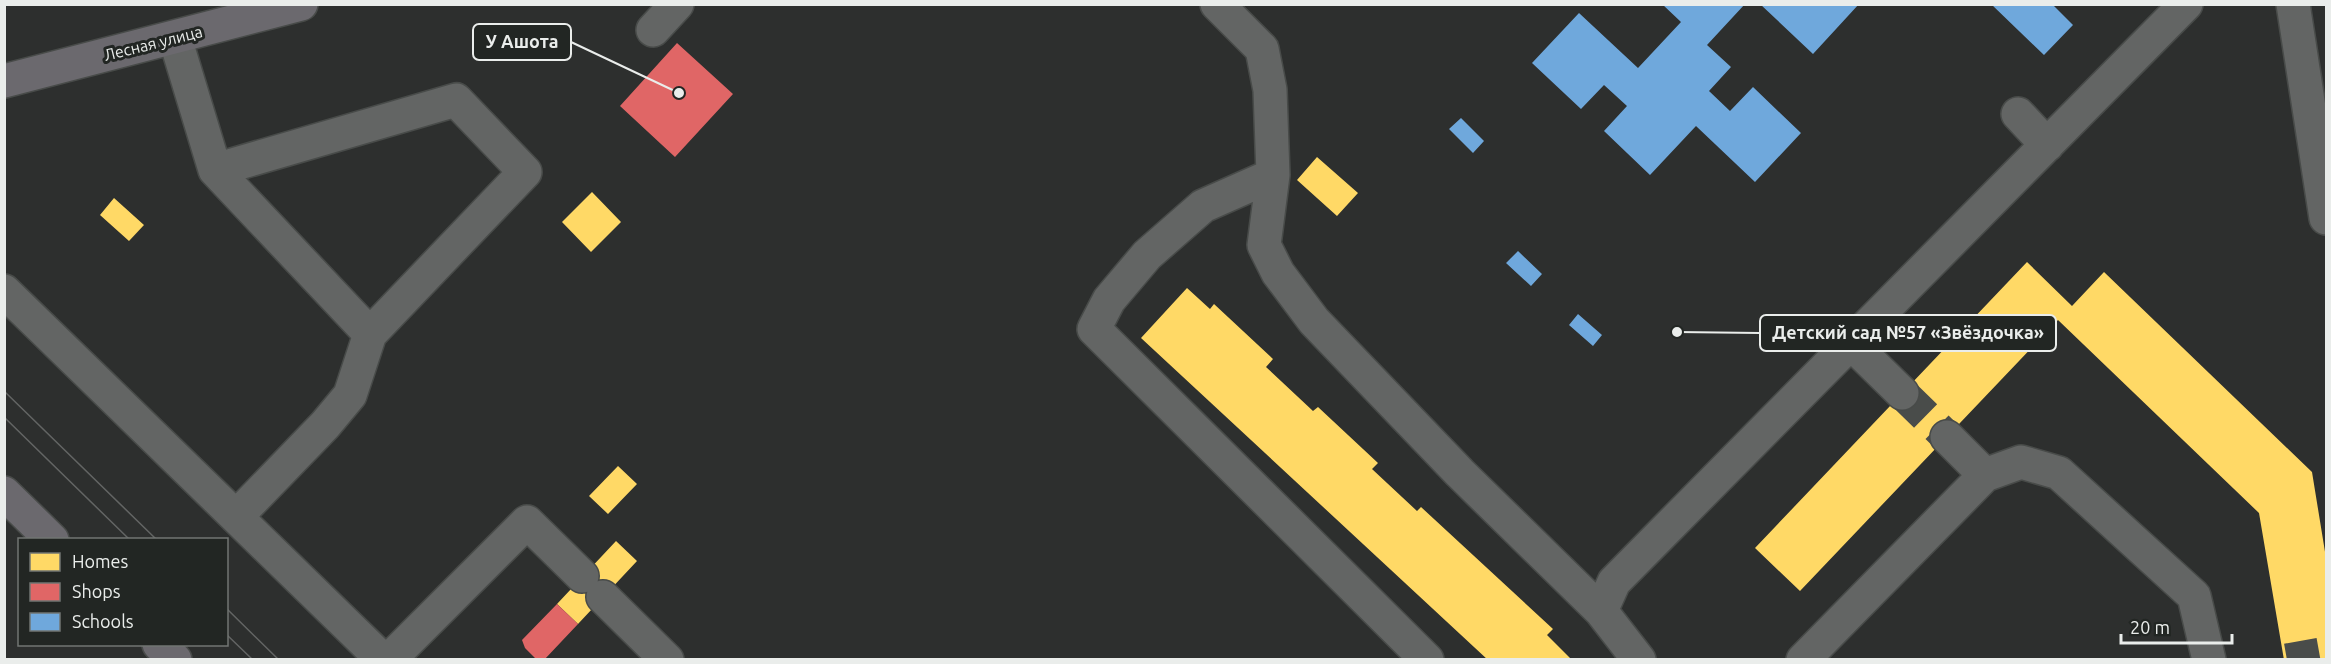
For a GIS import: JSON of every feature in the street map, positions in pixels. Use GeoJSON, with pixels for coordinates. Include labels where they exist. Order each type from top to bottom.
{"type":"FeatureCollection","features":[{"type":"Feature","properties":{"kind":"main road","name":"Лесная улица"},"geometry":{"type":"LineString","coordinates":[[4,81],[302,4]]}},
{"type":"Feature","properties":{"kind":"main road"},"geometry":{"type":"LineString","coordinates":[[4,493],[50,538]]}},
{"type":"Feature","properties":{"kind":"main road"},"geometry":{"type":"LineString","coordinates":[[160,646],[175,660]]}},
{"type":"Feature","properties":{"kind":"lane"},"geometry":{"type":"LineString","coordinates":[[653,30],[677,4]]}},
{"type":"Feature","properties":{"kind":"lane"},"geometry":{"type":"LineString","coordinates":[[1217,4],[1262,50],[1270,90],[1273,175],[1263,245],[1278,273],[1314,321],[1460,473],[1601,611],[1639,660]]}},
{"type":"Feature","properties":{"kind":"lane"},"geometry":{"type":"LineString","coordinates":[[1601,611],[1614,582],[2186,4]]}},
{"type":"Feature","properties":{"kind":"lane"},"geometry":{"type":"LineString","coordinates":[[2293,4],[2326,218]]}},
{"type":"Feature","properties":{"kind":"lane"},"geometry":{"type":"LineString","coordinates":[[175,38],[215,170],[370,334]]}},
{"type":"Feature","properties":{"kind":"lane"},"geometry":{"type":"LineString","coordinates":[[215,170],[456,100],[525,172],[370,334],[350,395],[325,425],[236,517]]}},
{"type":"Feature","properties":{"kind":"lane"},"geometry":{"type":"LineString","coordinates":[[2018,114],[2047,145]]}},
{"type":"Feature","properties":{"kind":"lane"},"geometry":{"type":"LineString","coordinates":[[1273,175],[1203,206],[1147,255],[1109,300],[1094,329],[1427,660]]}},
{"type":"Feature","properties":{"kind":"lane"},"geometry":{"type":"LineString","coordinates":[[4,291],[382,660]]}},
{"type":"Feature","properties":{"kind":"lane"},"geometry":{"type":"LineString","coordinates":[[1851,343],[1902,393]]}},
{"type":"Feature","properties":{"kind":"lane"},"geometry":{"type":"LineString","coordinates":[[1947,437],[1985,475]]}},
{"type":"Feature","properties":{"kind":"lane"},"geometry":{"type":"LineString","coordinates":[[1803,660],[1985,475],[2021,462],[2059,473],[2194,596],[2210,660]]}},
{"type":"Feature","properties":{"kind":"lane"},"geometry":{"type":"LineString","coordinates":[[389,660],[527,522],[667,660]]}},
{"type":"Feature","properties":{"kind":"building: Homes"},"geometry":{"type":"Polygon","coordinates":[[[1317,157],[1358,193],[1337,216],[1297,180],[1317,157]]]}},
{"type":"Feature","properties":{"kind":"building: Homes"},"geometry":{"type":"Polygon","coordinates":[[[592,192],[621,222],[591,252],[562,222],[592,192]]]}},
{"type":"Feature","properties":{"kind":"building: Homes"},"geometry":{"type":"Polygon","coordinates":[[[114,198],[144,225],[129,241],[100,215],[114,198]]]}},
{"type":"Feature","properties":{"kind":"building: Homes"},"geometry":{"type":"Polygon","coordinates":[[[2027,262],[2072,306],[2104,272],[2312,472],[2326,558],[2326,660],[2284,660],[2259,513],[2058,320],[1800,591],[1755,548],[2027,262]]]}},
{"type":"Feature","properties":{"kind":"building: Homes"},"geometry":{"type":"Polygon","coordinates":[[[1187,288],[1210,309],[1214,304],[1273,359],[1266,367],[1313,411],[1318,407],[1378,463],[1372,469],[1417,511],[1421,507],[1553,629],[1547,635],[1572,660],[1488,660],[1141,338],[1187,288]]]}},
{"type":"Feature","properties":{"kind":"building: Homes"},"geometry":{"type":"Polygon","coordinates":[[[618,466],[637,484],[608,514],[589,496],[618,466]]]}},
{"type":"Feature","properties":{"kind":"building: Homes"},"geometry":{"type":"Polygon","coordinates":[[[616,541],[637,561],[578,624],[557,604],[616,541]]]}},
{"type":"Feature","properties":{"kind":"building: Shops"},"geometry":{"type":"Polygon","coordinates":[[[677,43],[733,94],[675,157],[620,106],[677,43]]]}},
{"type":"Feature","properties":{"kind":"building: Shops"},"geometry":{"type":"Polygon","coordinates":[[[557,604],[578,624],[544,660],[536,659],[525,648],[522,640],[557,604]]]}},
{"type":"Feature","properties":{"kind":"building: Schools"},"geometry":{"type":"Polygon","coordinates":[[[1662,4],[1745,4],[1707,45],[1731,67],[1709,91],[1730,111],[1753,87],[1801,133],[1755,182],[1696,126],[1650,175],[1604,131],[1627,106],[1604,85],[1581,109],[1532,63],[1579,13],[1638,68],[1681,22],[1662,4]]]}},
{"type":"Feature","properties":{"kind":"building: Schools"},"geometry":{"type":"Polygon","coordinates":[[[1760,4],[1859,4],[1813,54],[1760,4]]]}},
{"type":"Feature","properties":{"kind":"building: Schools"},"geometry":{"type":"Polygon","coordinates":[[[1991,4],[2052,4],[2073,25],[2044,55],[1991,4]]]}},
{"type":"Feature","properties":{"kind":"building: Schools"},"geometry":{"type":"Polygon","coordinates":[[[1461,118],[1484,141],[1473,153],[1449,129],[1461,118]]]}},
{"type":"Feature","properties":{"kind":"building: Schools"},"geometry":{"type":"Polygon","coordinates":[[[1518,251],[1542,274],[1531,286],[1506,263],[1518,251]]]}},
{"type":"Feature","properties":{"kind":"building: Schools"},"geometry":{"type":"Polygon","coordinates":[[[1578,314],[1602,335],[1593,346],[1569,325],[1578,314]]]}},
{"type":"Feature","properties":{"kind":"tunnel"},"geometry":{"type":"LineString","coordinates":[[1902,393],[1947,437]]}},
{"type":"Feature","properties":{"kind":"tunnel"},"geometry":{"type":"LineString","coordinates":[[2287,660],[2326,653]]}},
{"type":"Feature","properties":{"kind":"tram line"},"geometry":{"type":"LineString","coordinates":[[4,391],[155,538]]}},
{"type":"Feature","properties":{"kind":"tram line"},"geometry":{"type":"LineString","coordinates":[[4,417],[128,538]]}},
{"type":"Feature","properties":{"kind":"tram line"},"geometry":{"type":"LineString","coordinates":[[228,610],[279,660]]}},
{"type":"Feature","properties":{"kind":"tram line"},"geometry":{"type":"LineString","coordinates":[[228,636],[253,660]]}},
{"type":"Feature","properties":{"kind":"place","name":"У Ашота"},"geometry":{"type":"Point","coordinates":[679,93]}},
{"type":"Feature","properties":{"kind":"place","name":"Детский сад №57 «Звёздочка»"},"geometry":{"type":"Point","coordinates":[1677,332]}}]}
